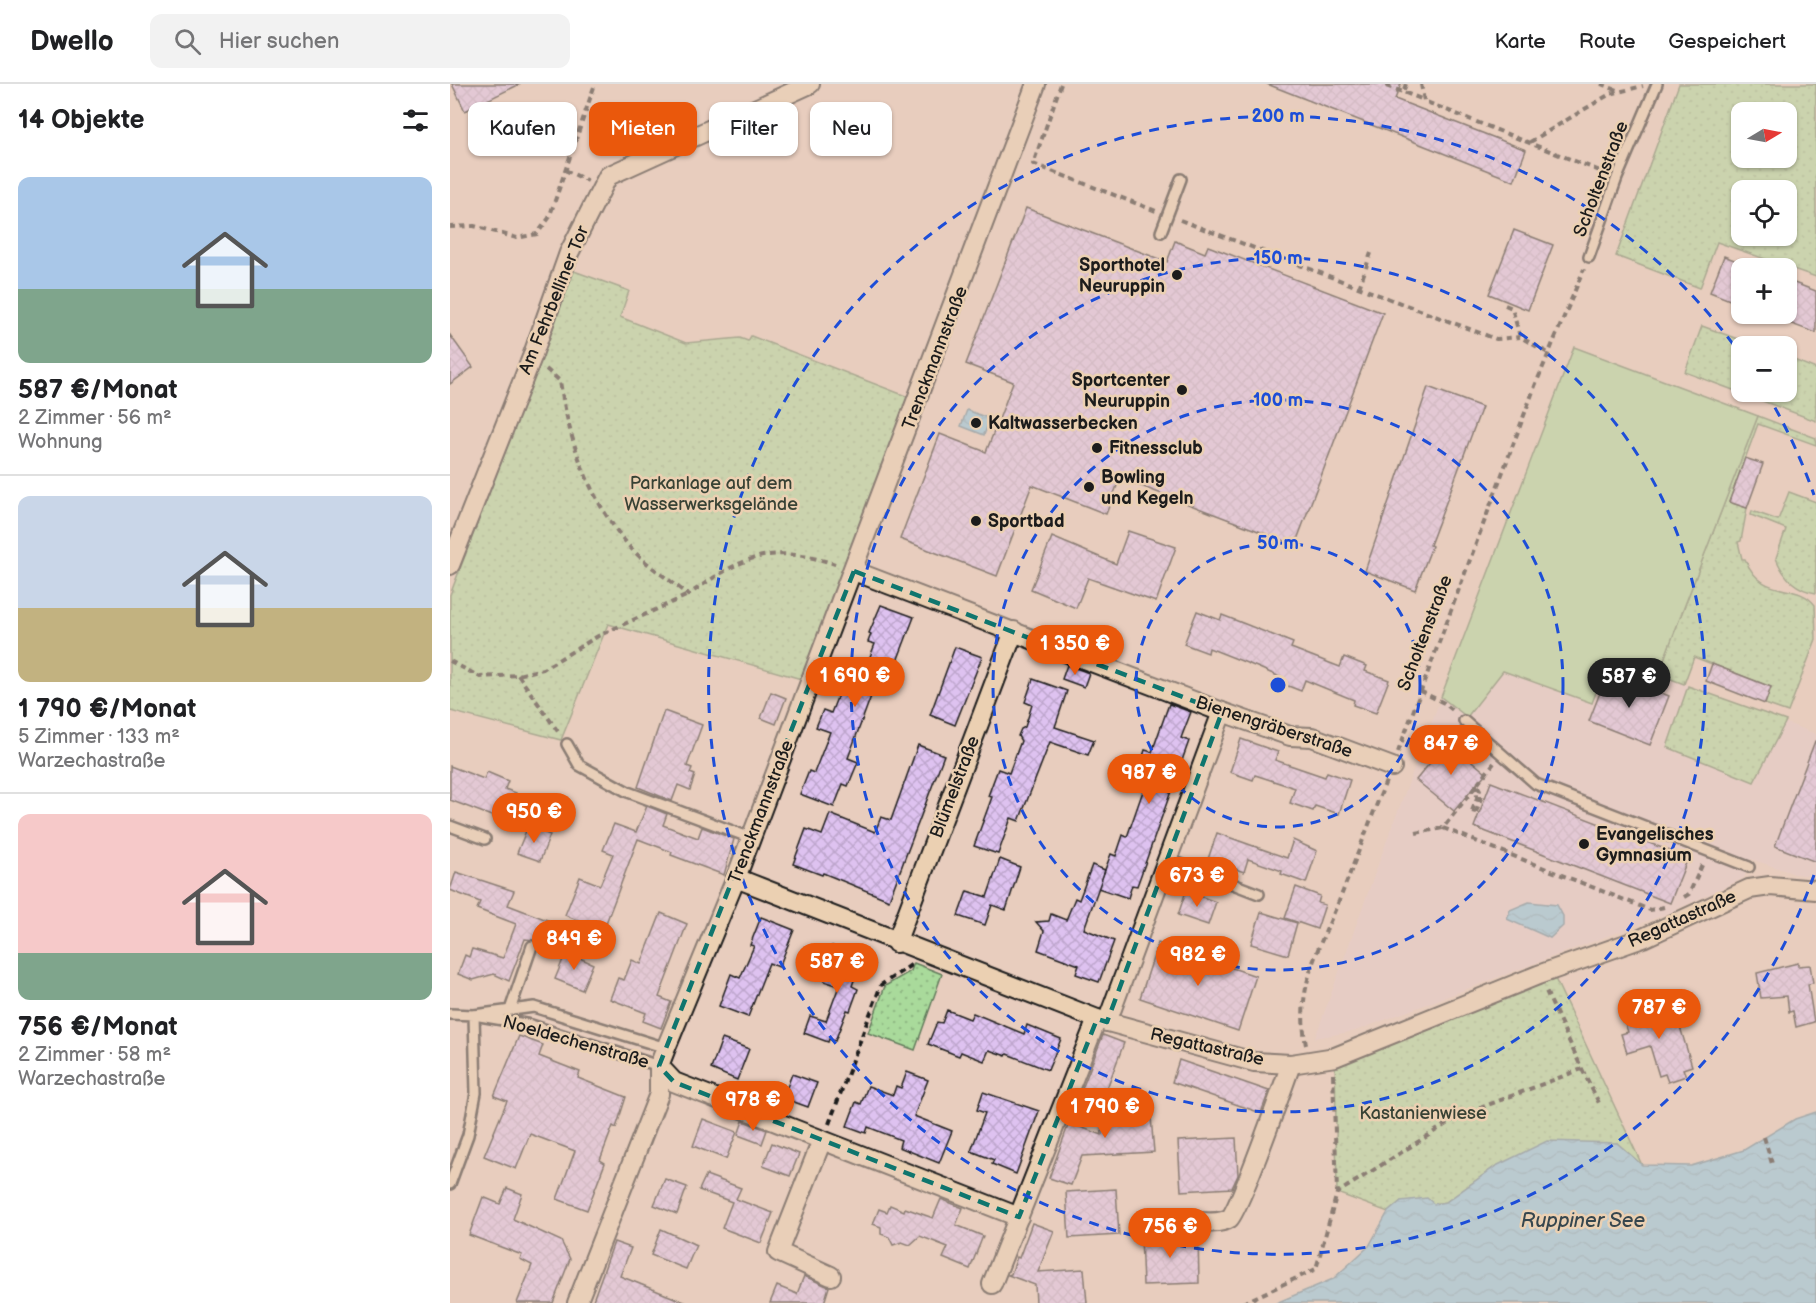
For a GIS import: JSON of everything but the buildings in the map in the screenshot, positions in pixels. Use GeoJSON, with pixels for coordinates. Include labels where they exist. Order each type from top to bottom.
{"type":"FeatureCollection","features":[{"type":"Feature","properties":{"kind":"street","name":"Am Fehrbelliner Tor"},"geometry":{"type":"LineString","coordinates":[[450,565],[532,357],[569,253],[608,176],[810,84]]}},
{"type":"Feature","properties":{"kind":"street","name":"Trenckmannstraße"},"geometry":{"type":"LineString","coordinates":[[577,1303],[659,1094],[659,1066],[736,878],[854,571],[1036,84]]}},
{"type":"Feature","properties":{"kind":"street","name":"Bienengräberstraße"},"geometry":{"type":"LineString","coordinates":[[854,571],[1222,712],[1290,736],[1312,736],[1392,767]]}},
{"type":"Feature","properties":{"kind":"street","name":"Blümelstraße"},"geometry":{"type":"LineString","coordinates":[[896,943],[1014,631]]}},
{"type":"Feature","properties":{"kind":"street"},"geometry":{"type":"LineString","coordinates":[[992,1284],[1102,1020],[1222,712]]}},
{"type":"Feature","properties":{"kind":"street","name":"Regattastraße"},"geometry":{"type":"LineString","coordinates":[[736,878],[896,943],[1102,1020],[1254,1062],[1290,1064],[1332,1058],[1538,975],[1643,938],[1749,889],[1770,886],[1816,890]]}},
{"type":"Feature","properties":{"kind":"street"},"geometry":{"type":"LineString","coordinates":[[1180,1220],[1221,1222],[1236,1212],[1256,1154],[1281,1097],[1290,1064]]}},
{"type":"Feature","properties":{"kind":"street","name":"Noeldechenstraße"},"geometry":{"type":"LineString","coordinates":[[659,1066],[674,1082],[1019,1217]]}},
{"type":"Feature","properties":{"kind":"street"},"geometry":{"type":"LineString","coordinates":[[822,1140],[778,1252],[831,1276]]}},
{"type":"Feature","properties":{"kind":"lane","name":"Scholtenstraße"},"geometry":{"type":"LineString","coordinates":[[1589,257],[1617,178],[1657,84]]}},
{"type":"Feature","properties":{"kind":"lane"},"geometry":{"type":"LineString","coordinates":[[1161,232],[1181,178]]}},
{"type":"Feature","properties":{"kind":"lane"},"geometry":{"type":"LineString","coordinates":[[1464,721],[1536,784],[1749,867]]}},
{"type":"Feature","properties":{"kind":"lane"},"geometry":{"type":"LineString","coordinates":[[567,744],[579,765],[628,792],[751,838]]}},
{"type":"Feature","properties":{"kind":"lane"},"geometry":{"type":"LineString","coordinates":[[450,826],[485,839]]}},
{"type":"Feature","properties":{"kind":"lane"},"geometry":{"type":"LineString","coordinates":[[1165,858],[1259,894]]}},
{"type":"Feature","properties":{"kind":"lane"},"geometry":{"type":"LineString","coordinates":[[510,1010],[532,946]]}},
{"type":"Feature","properties":{"kind":"lane","name":"Noeldechenstraße"},"geometry":{"type":"LineString","coordinates":[[474,1015],[534,1007],[666,1048]]}},
{"type":"Feature","properties":{"kind":"lane"},"geometry":{"type":"LineString","coordinates":[[450,1014],[474,1015],[476,1094],[468,1135],[450,1184]]}},
{"type":"Feature","properties":{"kind":"lane","name":"Noeldechenstraße"},"geometry":{"type":"LineString","coordinates":[[474,1015],[531,1025],[659,1066]]}},
{"type":"Feature","properties":{"kind":"path"},"geometry":{"type":"LineString","coordinates":[[450,227],[474,226],[517,238],[537,234],[549,218],[595,84]]}},
{"type":"Feature","properties":{"kind":"path"},"geometry":{"type":"LineString","coordinates":[[1061,84],[1032,164],[1496,339],[1520,337],[1548,353]]}},
{"type":"Feature","properties":{"kind":"path"},"geometry":{"type":"LineString","coordinates":[[1403,92],[1406,84]]}},
{"type":"Feature","properties":{"kind":"path"},"geometry":{"type":"LineString","coordinates":[[1421,84],[1424,101]]}},
{"type":"Feature","properties":{"kind":"path"},"geometry":{"type":"LineString","coordinates":[[1601,84],[1618,91]]}},
{"type":"Feature","properties":{"kind":"path"},"geometry":{"type":"LineString","coordinates":[[1529,142],[1618,91],[1650,84]]}},
{"type":"Feature","properties":{"kind":"path"},"geometry":{"type":"LineString","coordinates":[[1386,86],[1617,178]]}},
{"type":"Feature","properties":{"kind":"path"},"geometry":{"type":"LineString","coordinates":[[565,170],[586,179],[601,190]]}},
{"type":"Feature","properties":{"kind":"path"},"geometry":{"type":"LineString","coordinates":[[1359,288],[1371,253]]}},
{"type":"Feature","properties":{"kind":"path","name":"Scholtenstraße"},"geometry":{"type":"LineString","coordinates":[[1310,1062],[1302,1027],[1303,995],[1323,931],[1337,904],[1392,767],[1535,386],[1589,257]]}},
{"type":"Feature","properties":{"kind":"path"},"geometry":{"type":"LineString","coordinates":[[1505,305],[1512,308],[1520,337]]}},
{"type":"Feature","properties":{"kind":"path"},"geometry":{"type":"LineString","coordinates":[[532,357],[560,381],[566,419],[589,488],[626,543],[688,595]]}},
{"type":"Feature","properties":{"kind":"path"},"geometry":{"type":"LineString","coordinates":[[450,662],[480,677],[518,675],[543,669],[598,636],[688,595],[727,567],[760,555],[807,555],[854,571]]}},
{"type":"Feature","properties":{"kind":"path"},"geometry":{"type":"LineString","coordinates":[[518,675],[567,744]]}},
{"type":"Feature","properties":{"kind":"path"},"geometry":{"type":"LineString","coordinates":[[1420,691],[1444,703],[1464,721]]}},
{"type":"Feature","properties":{"kind":"path"},"geometry":{"type":"LineString","coordinates":[[1443,828],[1502,753]]}},
{"type":"Feature","properties":{"kind":"path"},"geometry":{"type":"LineString","coordinates":[[1477,785],[1481,798],[1479,806],[1474,812],[1481,798]]}},
{"type":"Feature","properties":{"kind":"path"},"geometry":{"type":"LineString","coordinates":[[1416,833],[1443,828],[1650,910],[1671,906]]}},
{"type":"Feature","properties":{"kind":"path"},"geometry":{"type":"LineString","coordinates":[[1680,900],[1689,894],[1708,850]]}},
{"type":"Feature","properties":{"kind":"path"},"geometry":{"type":"LineString","coordinates":[[822,1140],[881,985],[909,969],[917,951]]}},
{"type":"Feature","properties":{"kind":"path"},"geometry":{"type":"LineString","coordinates":[[1538,975],[1599,1103]]}},
{"type":"Feature","properties":{"kind":"path"},"geometry":{"type":"LineString","coordinates":[[1243,1303],[1316,1269],[1337,1193],[1332,1058]]}},
{"type":"Feature","properties":{"kind":"path"},"geometry":{"type":"LineString","coordinates":[[1337,1193],[1459,1116],[1582,1069]]}},
{"type":"Feature","properties":{"kind":"path"},"geometry":{"type":"LineString","coordinates":[[1764,1137],[1773,1167]]}},
{"type":"Feature","properties":{"kind":"highlighted area"},"geometry":{"type":"Polygon","coordinates":[[[854,571],[1222,712],[1107,1022],[1097,1019],[1019,1217],[674,1082],[659,1066],[854,571]]]}},
{"type":"Feature","properties":{"kind":"shaded area"},"geometry":{"type":"Polygon","coordinates":[[[1574,347],[1758,416],[1658,674],[1816,734],[1816,876],[1795,874],[1751,859],[1744,878],[1671,912],[1355,1031],[1315,1038],[1390,832],[1574,347]]]}},
{"type":"Feature","properties":{"kind":"green space"},"geometry":{"type":"Polygon","coordinates":[[[1679,84],[1816,84],[1816,277],[1797,270],[1797,258],[1762,258],[1717,242],[1700,288],[1616,256],[1679,84]]]}},
{"type":"Feature","properties":{"kind":"green space","name":"Parkanlage auf dem Wasserwerksgelände"},"geometry":{"type":"Polygon","coordinates":[[[574,271],[629,291],[620,317],[686,343],[740,338],[748,341],[751,336],[911,398],[805,680],[608,624],[561,740],[450,711],[450,595],[574,271]]]}},
{"type":"Feature","properties":{"kind":"green space"},"geometry":{"type":"Polygon","coordinates":[[[1702,326],[1731,337],[1731,389],[1685,372],[1702,326]]]}},
{"type":"Feature","properties":{"kind":"green space"},"geometry":{"type":"Polygon","coordinates":[[[1574,347],[1758,416],[1656,680],[1608,661],[1592,703],[1503,671],[1467,717],[1441,697],[1574,347]]]}},
{"type":"Feature","properties":{"kind":"green space"},"geometry":{"type":"Polygon","coordinates":[[[1797,361],[1816,369],[1816,421],[1765,402],[1797,402],[1797,361]]]}},
{"type":"Feature","properties":{"kind":"green space"},"geometry":{"type":"Polygon","coordinates":[[[1758,416],[1816,438],[1816,445],[1758,424],[1729,502],[1747,508],[1741,541],[1738,542],[1742,559],[1745,559],[1752,572],[1770,586],[1799,593],[1815,605],[1816,639],[1788,712],[1765,704],[1771,687],[1694,657],[1684,684],[1658,674],[1758,416]]]}},
{"type":"Feature","properties":{"kind":"green space"},"geometry":{"type":"Polygon","coordinates":[[[1789,492],[1816,502],[1816,593],[1796,585],[1779,565],[1776,558],[1786,529],[1751,515],[1752,511],[1778,520],[1789,492]]]}},
{"type":"Feature","properties":{"kind":"green space"},"geometry":{"type":"Polygon","coordinates":[[[1688,686],[1786,721],[1754,782],[1667,747],[1688,686]]]}},
{"type":"Feature","properties":{"kind":"green space"},"geometry":{"type":"Polygon","coordinates":[[[914,963],[942,974],[915,1050],[868,1033],[885,986],[911,971],[914,963]]]}},
{"type":"Feature","properties":{"kind":"green space","name":"Kastanienwiese"},"geometry":{"type":"Polygon","coordinates":[[[1551,970],[1642,1165],[1617,1143],[1496,1166],[1446,1202],[1434,1204],[1401,1201],[1388,1212],[1337,1193],[1335,1057],[1551,970]]]}},
{"type":"Feature","properties":{"kind":"water","name":"Kaltwasserbecken"},"geometry":{"type":"Polygon","coordinates":[[[967,410],[990,419],[984,435],[961,426],[967,410]]]}},
{"type":"Feature","properties":{"kind":"water"},"geometry":{"type":"Polygon","coordinates":[[[1529,902],[1557,905],[1563,916],[1563,926],[1550,938],[1507,919],[1510,910],[1529,902]]]}},
{"type":"Feature","properties":{"kind":"water","name":"Ruppiner See"},"geometry":{"type":"Polygon","coordinates":[[[1816,1112],[1816,1303],[1276,1303],[1333,1279],[1369,1246],[1388,1212],[1401,1201],[1427,1198],[1434,1204],[1446,1202],[1496,1166],[1547,1141],[1617,1143],[1642,1165],[1691,1166],[1744,1150],[1795,1119],[1816,1112]]]}},
{"type":"Feature","properties":{"kind":"place","name":"Sporthotel Neuruppin"},"geometry":{"type":"Point","coordinates":[1177,275]}},
{"type":"Feature","properties":{"kind":"place","name":"Sportcenter Neuruppin"},"geometry":{"type":"Point","coordinates":[1182,390]}},
{"type":"Feature","properties":{"kind":"place","name":"Kaltwasserbecken"},"geometry":{"type":"Point","coordinates":[976,423]}},
{"type":"Feature","properties":{"kind":"place","name":"Fitnessclub"},"geometry":{"type":"Point","coordinates":[1097,448]}},
{"type":"Feature","properties":{"kind":"place","name":"Bowling und Kegeln"},"geometry":{"type":"Point","coordinates":[1089,487]}},
{"type":"Feature","properties":{"kind":"place","name":"Sportbad"},"geometry":{"type":"Point","coordinates":[976,521]}},
{"type":"Feature","properties":{"kind":"place","name":"Evangelisches Gymnasium"},"geometry":{"type":"Point","coordinates":[1584,844]}}]}
